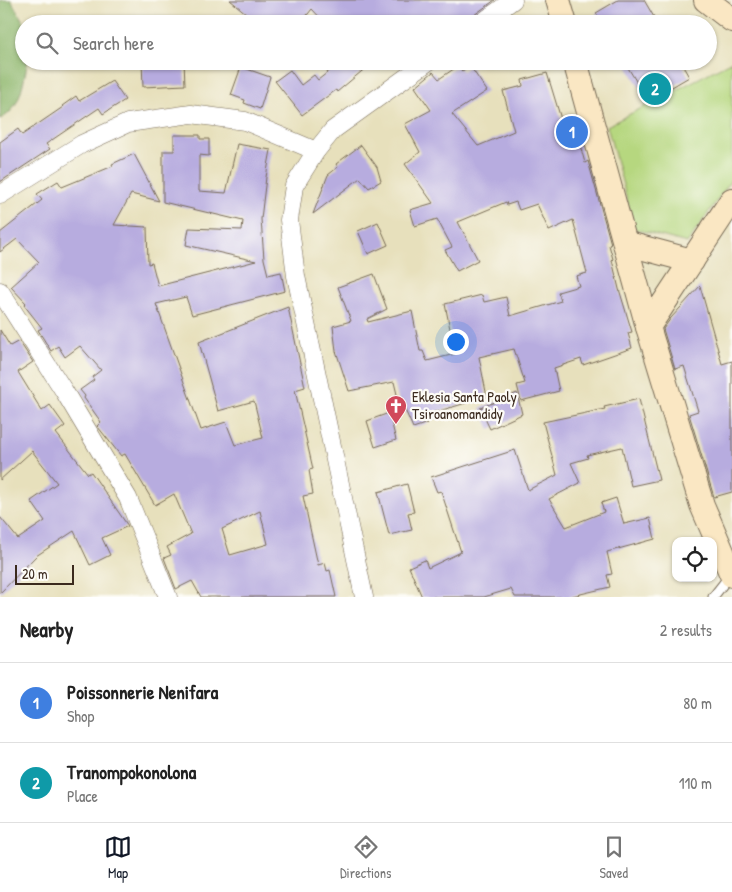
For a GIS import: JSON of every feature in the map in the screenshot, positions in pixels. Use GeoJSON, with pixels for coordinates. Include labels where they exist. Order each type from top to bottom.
{"type":"FeatureCollection","features":[{"type":"Feature","properties":{"kind":"main road"},"geometry":{"type":"LineString","coordinates":[[706,0],[732,20]]}},
{"type":"Feature","properties":{"kind":"main road"},"geometry":{"type":"LineString","coordinates":[[577,70],[648,327],[702,505],[732,575]]}},
{"type":"Feature","properties":{"kind":"main road"},"geometry":{"type":"LineString","coordinates":[[648,327],[732,200]]}},
{"type":"Feature","properties":{"kind":"main road"},"geometry":{"type":"LineString","coordinates":[[625,243],[692,261]]}},
{"type":"Feature","properties":{"kind":"street"},"geometry":{"type":"LineString","coordinates":[[492,15],[513,0]]}},
{"type":"Feature","properties":{"kind":"street"},"geometry":{"type":"LineString","coordinates":[[364,597],[296,276],[289,220],[294,186],[316,151],[333,130],[416,70]]}},
{"type":"Feature","properties":{"kind":"street"},"geometry":{"type":"LineString","coordinates":[[0,195],[82,144],[128,123],[191,114],[245,121],[316,151]]}},
{"type":"Feature","properties":{"kind":"street"},"geometry":{"type":"LineString","coordinates":[[0,291],[64,391],[128,498],[168,597]]}},
{"type":"Feature","properties":{"kind":"lane"},"geometry":{"type":"LineString","coordinates":[[713,597],[732,575]]}},
{"type":"Feature","properties":{"kind":"green space"},"geometry":{"type":"Polygon","coordinates":[[[0,0],[11,0],[19,15],[15,15],[15,70],[26,70],[17,102],[7,115],[0,119],[0,0]]]}},
{"type":"Feature","properties":{"kind":"green space"},"geometry":{"type":"Polygon","coordinates":[[[732,61],[732,179],[687,243],[635,229],[607,126],[732,61]]]}},
{"type":"Feature","properties":{"kind":"building"},"geometry":{"type":"Polygon","coordinates":[[[230,0],[495,0],[474,15],[318,15],[312,9],[307,15],[248,15],[230,0]]]}},
{"type":"Feature","properties":{"kind":"building"},"geometry":{"type":"Polygon","coordinates":[[[618,0],[644,0],[653,15],[597,15],[596,13],[618,0]]]}},
{"type":"Feature","properties":{"kind":"building"},"geometry":{"type":"Polygon","coordinates":[[[142,70],[184,70],[185,85],[143,87],[142,70]]]}},
{"type":"Feature","properties":{"kind":"building"},"geometry":{"type":"Polygon","coordinates":[[[240,70],[250,70],[270,77],[260,109],[244,103],[245,100],[231,95],[240,70]]]}},
{"type":"Feature","properties":{"kind":"building"},"geometry":{"type":"Polygon","coordinates":[[[290,70],[301,85],[314,75],[318,80],[331,70],[363,70],[337,92],[336,90],[302,115],[275,81],[290,70]]]}},
{"type":"Feature","properties":{"kind":"building"},"geometry":{"type":"Polygon","coordinates":[[[452,70],[473,70],[487,91],[452,114],[478,146],[514,131],[503,91],[523,86],[522,80],[547,73],[561,119],[572,116],[585,163],[588,161],[611,244],[609,245],[619,289],[632,332],[628,333],[632,348],[583,365],[581,359],[554,368],[559,391],[521,401],[517,385],[525,383],[514,349],[479,357],[487,397],[425,415],[428,423],[413,428],[405,410],[401,411],[394,382],[349,391],[336,351],[333,326],[351,321],[338,287],[374,274],[387,309],[367,319],[368,322],[412,311],[420,351],[423,351],[427,361],[455,354],[445,304],[482,295],[484,302],[506,297],[510,316],[561,301],[558,292],[579,286],[576,276],[587,273],[573,220],[549,231],[537,204],[519,210],[516,202],[507,205],[506,202],[458,222],[478,260],[457,271],[445,250],[452,247],[437,219],[415,226],[410,210],[433,203],[405,164],[420,152],[405,124],[431,110],[415,87],[433,72],[439,79],[452,70]]]}},
{"type":"Feature","properties":{"kind":"building"},"geometry":{"type":"Polygon","coordinates":[[[629,70],[685,70],[689,77],[648,101],[629,70]]]}},
{"type":"Feature","properties":{"kind":"building"},"geometry":{"type":"Polygon","coordinates":[[[112,81],[125,100],[103,114],[99,108],[46,144],[50,149],[0,182],[0,142],[18,129],[22,135],[76,96],[79,101],[112,81]]]}},
{"type":"Feature","properties":{"kind":"building"},"geometry":{"type":"Polygon","coordinates":[[[174,135],[200,135],[200,139],[209,139],[209,156],[199,155],[199,191],[226,193],[237,144],[271,150],[261,219],[264,259],[268,275],[281,272],[285,291],[192,315],[186,297],[156,304],[201,430],[226,422],[235,445],[263,438],[254,401],[218,411],[199,342],[288,307],[305,387],[295,390],[313,469],[309,470],[313,494],[303,496],[318,565],[325,563],[327,571],[330,570],[336,597],[201,597],[192,581],[176,589],[164,558],[171,555],[167,547],[191,534],[174,494],[155,505],[125,454],[121,456],[97,426],[101,422],[80,390],[94,380],[92,377],[101,370],[80,346],[65,357],[58,346],[51,351],[38,330],[42,328],[24,305],[26,303],[11,287],[39,262],[17,239],[0,252],[0,233],[42,200],[37,194],[58,181],[62,187],[113,166],[112,164],[134,154],[159,201],[131,194],[114,225],[147,227],[148,264],[152,263],[158,286],[256,261],[186,245],[189,228],[242,230],[243,221],[163,202],[163,151],[174,151],[174,135]],[[260,511],[222,529],[230,555],[268,544],[260,511]]]}},
{"type":"Feature","properties":{"kind":"building"},"geometry":{"type":"Polygon","coordinates":[[[361,145],[377,167],[381,181],[369,188],[360,178],[313,214],[328,175],[338,167],[336,164],[361,145]]]}},
{"type":"Feature","properties":{"kind":"building"},"geometry":{"type":"Polygon","coordinates":[[[378,222],[388,245],[368,254],[358,231],[378,222]]]}},
{"type":"Feature","properties":{"kind":"building"},"geometry":{"type":"Polygon","coordinates":[[[700,286],[722,364],[732,361],[732,492],[714,497],[689,414],[698,411],[684,366],[675,369],[663,329],[700,286]]]}},
{"type":"Feature","properties":{"kind":"building"},"geometry":{"type":"Polygon","coordinates":[[[0,330],[10,346],[19,341],[33,362],[18,372],[42,411],[50,405],[65,426],[56,433],[88,474],[91,472],[128,526],[102,538],[110,555],[90,565],[74,531],[36,556],[0,593],[0,517],[18,539],[45,521],[31,501],[57,483],[32,451],[0,480],[0,330]]]}},
{"type":"Feature","properties":{"kind":"building"},"geometry":{"type":"Polygon","coordinates":[[[517,393],[522,414],[490,429],[480,408],[517,393]]]}},
{"type":"Feature","properties":{"kind":"building"},"geometry":{"type":"Polygon","coordinates":[[[639,399],[659,480],[631,486],[622,447],[587,455],[588,458],[571,463],[580,483],[549,499],[566,527],[604,512],[601,503],[616,498],[624,524],[650,518],[655,539],[607,552],[612,574],[607,575],[610,587],[568,597],[515,597],[511,589],[484,597],[422,597],[409,567],[425,560],[428,568],[461,552],[441,491],[437,492],[431,477],[515,450],[528,490],[557,475],[543,422],[605,409],[604,407],[639,399]]]}},
{"type":"Feature","properties":{"kind":"building"},"geometry":{"type":"Polygon","coordinates":[[[389,413],[396,440],[375,447],[367,421],[389,413]]]}},
{"type":"Feature","properties":{"kind":"building"},"geometry":{"type":"Polygon","coordinates":[[[407,484],[414,512],[408,513],[412,530],[389,535],[378,492],[407,484]]]}},
{"type":"Feature","properties":{"kind":"place","name":"Tranompokonolona"},"geometry":{"type":"Point","coordinates":[655,89]}},
{"type":"Feature","properties":{"kind":"place","name":"Poissonnerie Nenifara"},"geometry":{"type":"Point","coordinates":[572,132]}},
{"type":"Feature","properties":{"kind":"place","name":"Eklesia Santa Paoly Tsiroanomandidy"},"geometry":{"type":"Point","coordinates":[396,425]}}]}
